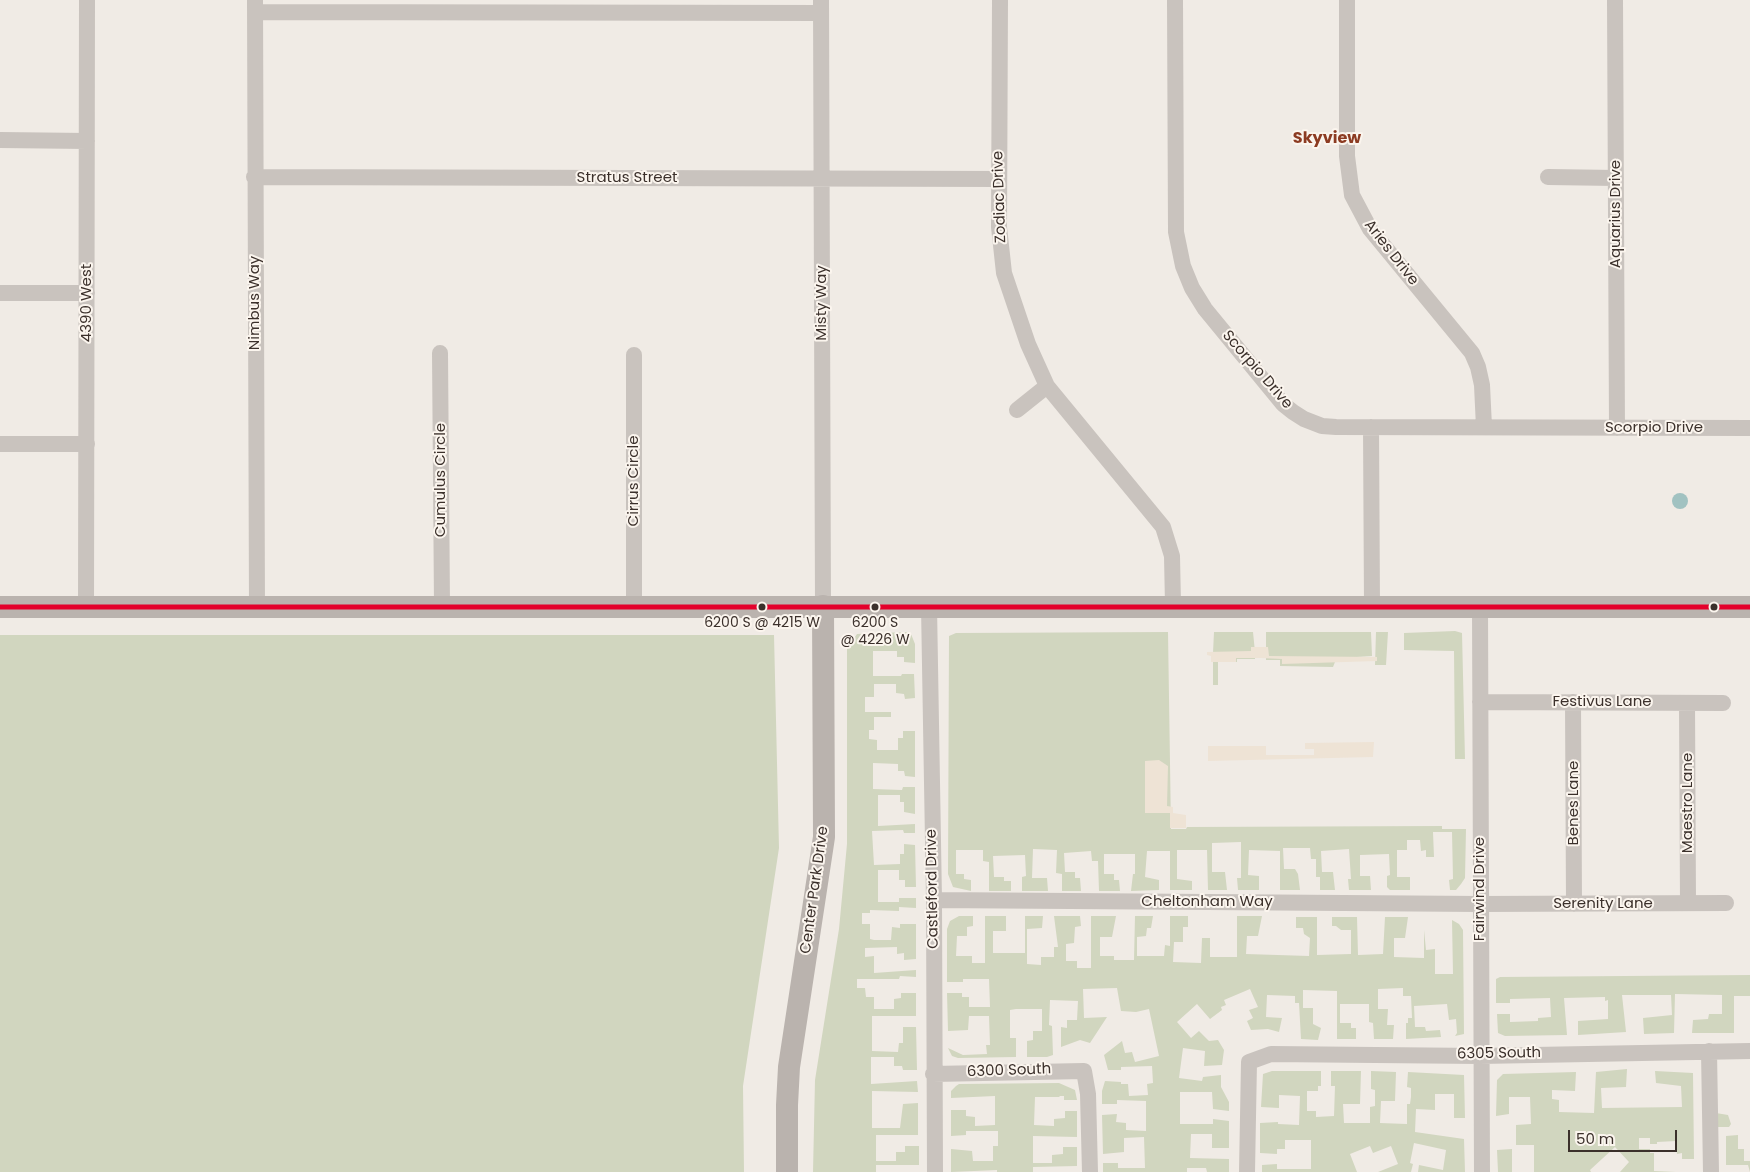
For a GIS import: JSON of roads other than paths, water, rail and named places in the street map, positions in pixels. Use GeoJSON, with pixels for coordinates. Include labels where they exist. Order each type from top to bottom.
{"type":"FeatureCollection","features":[{"type":"Feature","properties":{"kind":"main road"},"geometry":{"type":"LineString","coordinates":[[0,607],[1173,605],[1750,607]]}},
{"type":"Feature","properties":{"kind":"main road","name":"Center Park Drive"},"geometry":{"type":"LineString","coordinates":[[787,1172],[789,1067],[824,836],[823,606]]}},
{"type":"Feature","properties":{"kind":"street","name":"4390 West"},"geometry":{"type":"LineString","coordinates":[[86,607],[87,0]]}},
{"type":"Feature","properties":{"kind":"street","name":"Zodiac Drive"},"geometry":{"type":"LineString","coordinates":[[1000,0],[999,227],[1004,273],[1028,344],[1047,386],[1163,527],[1172,556],[1173,605]]}},
{"type":"Feature","properties":{"kind":"street","name":"Scorpio Drive"},"geometry":{"type":"LineString","coordinates":[[1175,0],[1176,232],[1183,266],[1192,288],[1205,310],[1283,404],[1293,412],[1304,420],[1322,426],[1750,428]]}},
{"type":"Feature","properties":{"kind":"street","name":"Aries Drive"},"geometry":{"type":"LineString","coordinates":[[1347,0],[1347,156],[1352,195],[1370,229],[1472,353],[1478,367],[1482,385],[1484,428]]}},
{"type":"Feature","properties":{"kind":"street","name":"Aquarius Drive"},"geometry":{"type":"LineString","coordinates":[[1615,0],[1617,428]]}},
{"type":"Feature","properties":{"kind":"street"},"geometry":{"type":"LineString","coordinates":[[255,6],[463,11],[646,6],[821,6]]}},
{"type":"Feature","properties":{"kind":"street","name":"Nimbus Way"},"geometry":{"type":"LineString","coordinates":[[255,6],[254,178],[257,607]]}},
{"type":"Feature","properties":{"kind":"street","name":"Misty Way"},"geometry":{"type":"LineString","coordinates":[[821,6],[823,606]]}},
{"type":"Feature","properties":{"kind":"street"},"geometry":{"type":"LineString","coordinates":[[0,140],[87,140]]}},
{"type":"Feature","properties":{"kind":"street"},"geometry":{"type":"LineString","coordinates":[[1548,177],[1616,178]]}},
{"type":"Feature","properties":{"kind":"street","name":"Stratus Street"},"geometry":{"type":"LineString","coordinates":[[254,178],[999,179]]}},
{"type":"Feature","properties":{"kind":"street"},"geometry":{"type":"LineString","coordinates":[[0,293],[87,293]]}},
{"type":"Feature","properties":{"kind":"street","name":"Cumulus Circle"},"geometry":{"type":"LineString","coordinates":[[440,353],[442,606]]}},
{"type":"Feature","properties":{"kind":"street","name":"Cirrus Circle"},"geometry":{"type":"LineString","coordinates":[[634,355],[634,606]]}},
{"type":"Feature","properties":{"kind":"street"},"geometry":{"type":"LineString","coordinates":[[1017,410],[1047,386]]}},
{"type":"Feature","properties":{"kind":"street"},"geometry":{"type":"LineString","coordinates":[[1371,427],[1372,606]]}},
{"type":"Feature","properties":{"kind":"street"},"geometry":{"type":"LineString","coordinates":[[0,444],[87,444]]}},
{"type":"Feature","properties":{"kind":"street","name":"Castleford Drive"},"geometry":{"type":"LineString","coordinates":[[929,606],[934,900],[934,1172]]}},
{"type":"Feature","properties":{"kind":"street","name":"Fairwind Drive"},"geometry":{"type":"LineString","coordinates":[[1480,607],[1480,1056],[1482,1172]]}},
{"type":"Feature","properties":{"kind":"street","name":"Festivus Lane"},"geometry":{"type":"LineString","coordinates":[[1480,702],[1723,703]]}},
{"type":"Feature","properties":{"kind":"street","name":"Benes Lane"},"geometry":{"type":"LineString","coordinates":[[1574,702],[1574,904]]}},
{"type":"Feature","properties":{"kind":"street","name":"Maestro Lane"},"geometry":{"type":"LineString","coordinates":[[1687,703],[1688,903]]}},
{"type":"Feature","properties":{"kind":"street","name":"Cheltonham Way"},"geometry":{"type":"LineString","coordinates":[[934,900],[1480,904]]}},
{"type":"Feature","properties":{"kind":"street","name":"Serenity Lane"},"geometry":{"type":"LineString","coordinates":[[1480,904],[1726,903]]}},
{"type":"Feature","properties":{"kind":"street"},"geometry":{"type":"LineString","coordinates":[[1709,1050],[1711,1172]]}},
{"type":"Feature","properties":{"kind":"street","name":"6305 South"},"geometry":{"type":"LineString","coordinates":[[1247,1172],[1249,1062],[1271,1054],[1480,1056],[1750,1050]]}},
{"type":"Feature","properties":{"kind":"street","name":"6300 South"},"geometry":{"type":"LineString","coordinates":[[933,1074],[1084,1071],[1088,1104],[1090,1172]]}},
{"type":"Feature","properties":{"kind":"water"},"geometry":{"type":"Polygon","coordinates":[[[1680,493],[1686,495],[1688,501],[1686,507],[1680,509],[1674,507],[1672,501],[1674,495],[1680,493]]]}},
{"type":"Feature","properties":{"kind":"place","name":"6200 S @ 4215 W"},"geometry":{"type":"Point","coordinates":[762,607]}},
{"type":"Feature","properties":{"kind":"place","name":"6200 S @ 4226 W"},"geometry":{"type":"Point","coordinates":[875,607]}},
{"type":"Feature","properties":{"kind":"district","name":"Skyview"},"geometry":{"type":"Point","coordinates":[1327,139]}}]}
